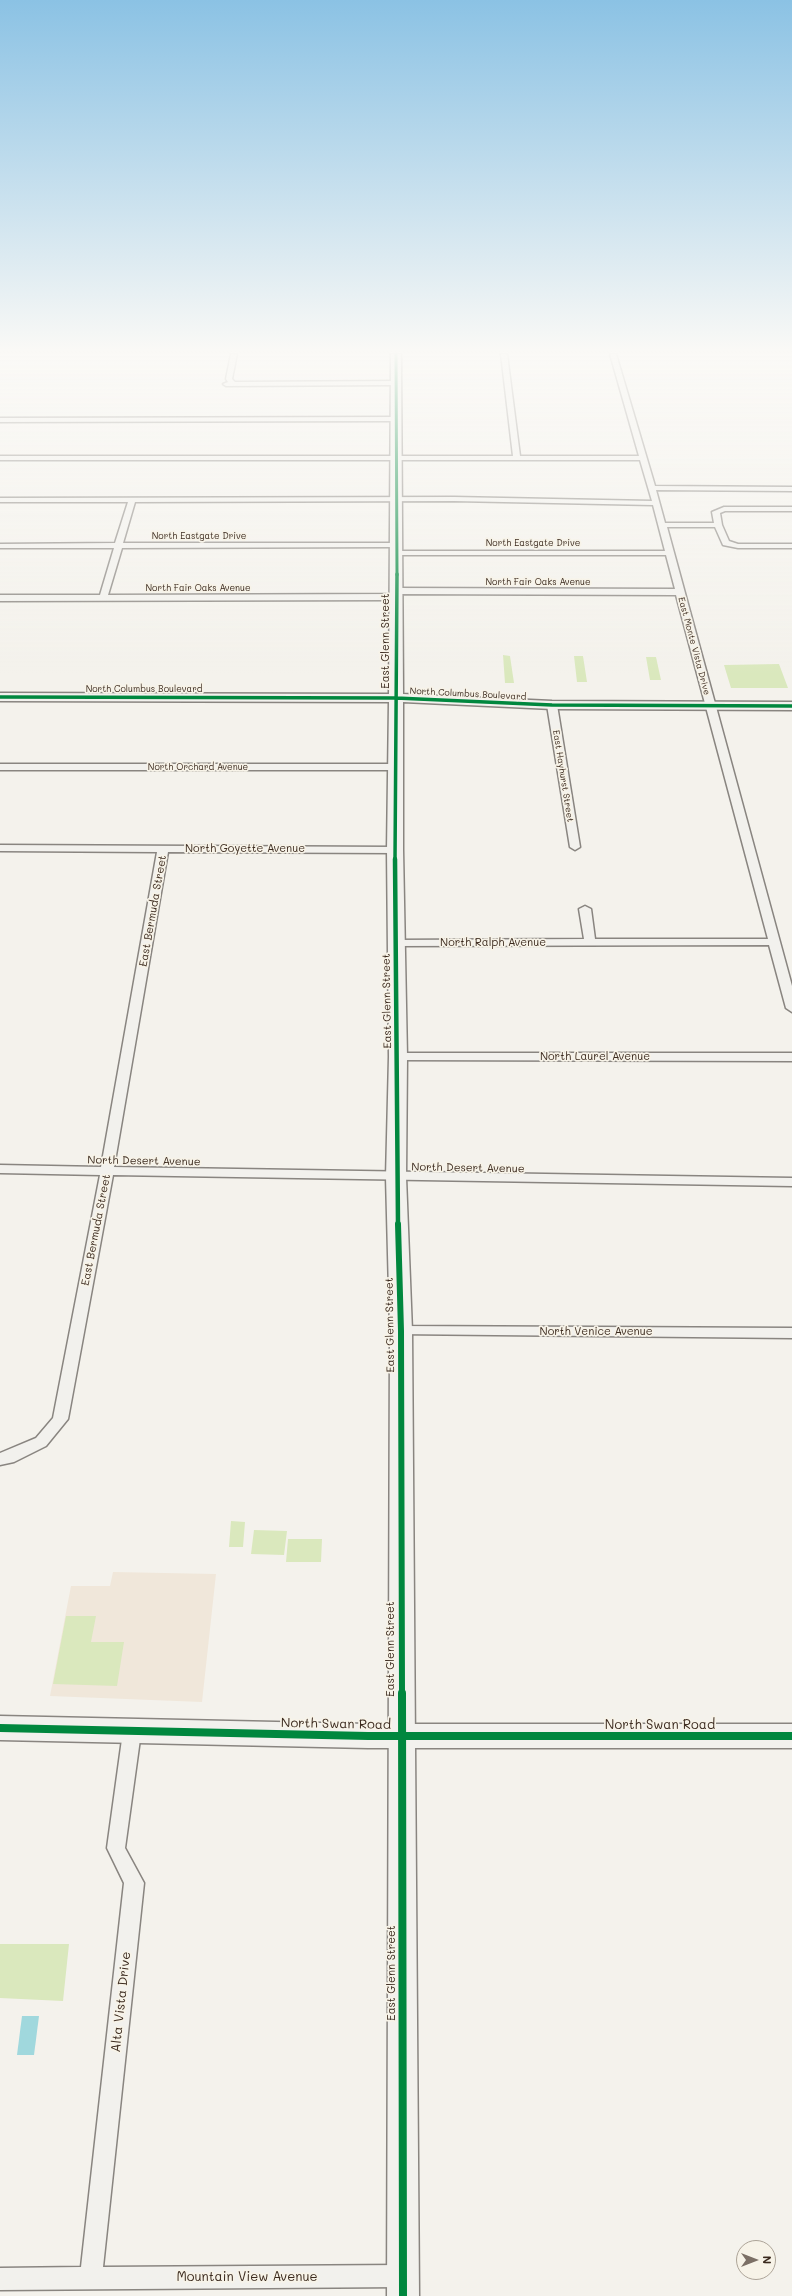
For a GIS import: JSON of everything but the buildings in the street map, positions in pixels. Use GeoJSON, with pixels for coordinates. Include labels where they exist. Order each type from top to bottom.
{"type":"FeatureCollection","features":[{"type":"Feature","properties":{"kind":"main road","name":"North Swan Road"},"geometry":{"type":"LineString","coordinates":[[0,1728],[132,1732],[401,1736],[792,1736]]}},
{"type":"Feature","properties":{"kind":"street","name":"East Glenn Street"},"geometry":{"type":"LineString","coordinates":[[397,461],[395,850],[398,1057],[396,1177],[401,1331],[403,2286]]}},
{"type":"Feature","properties":{"kind":"street","name":"East Monte Vista Drive"},"geometry":{"type":"LineString","coordinates":[[644,461],[652,488],[654,503],[669,553],[792,1008]]}},
{"type":"Feature","properties":{"kind":"street"},"geometry":{"type":"LineString","coordinates":[[652,488],[792,489]]}},
{"type":"Feature","properties":{"kind":"street"},"geometry":{"type":"LineString","coordinates":[[0,500],[397,499],[654,503]]}},
{"type":"Feature","properties":{"kind":"street"},"geometry":{"type":"LineString","coordinates":[[103,598],[117,546],[132,500]]}},
{"type":"Feature","properties":{"kind":"street"},"geometry":{"type":"LineString","coordinates":[[792,509],[724,509],[716,512],[718,525],[726,543],[738,546],[792,546]]}},
{"type":"Feature","properties":{"kind":"street"},"geometry":{"type":"LineString","coordinates":[[661,525],[718,525]]}},
{"type":"Feature","properties":{"kind":"street","name":"North Eastgate Drive"},"geometry":{"type":"LineString","coordinates":[[0,546],[117,546],[669,553]]}},
{"type":"Feature","properties":{"kind":"street","name":"North Fair Oaks Avenue"},"geometry":{"type":"LineString","coordinates":[[0,598],[679,592]]}},
{"type":"Feature","properties":{"kind":"street","name":"North Columbus Boulevard"},"geometry":{"type":"LineString","coordinates":[[0,697],[396,698],[552,705],[792,706]]}},
{"type":"Feature","properties":{"kind":"street","name":"East Hayhurst Street"},"geometry":{"type":"LineString","coordinates":[[552,705],[575,847]]}},
{"type":"Feature","properties":{"kind":"street","name":"North Orchard Avenue"},"geometry":{"type":"LineString","coordinates":[[0,767],[396,767]]}},
{"type":"Feature","properties":{"kind":"street","name":"North Goyette Avenue"},"geometry":{"type":"LineString","coordinates":[[0,848],[395,850]]}},
{"type":"Feature","properties":{"kind":"street","name":"East Bermuda Street"},"geometry":{"type":"LineString","coordinates":[[0,1459],[8,1458],[41,1442],[60,1419],[107,1170],[163,849]]}},
{"type":"Feature","properties":{"kind":"street"},"geometry":{"type":"LineString","coordinates":[[585,909],[590,942]]}},
{"type":"Feature","properties":{"kind":"street","name":"North Ralph Avenue"},"geometry":{"type":"LineString","coordinates":[[397,943],[774,942]]}},
{"type":"Feature","properties":{"kind":"street","name":"North Laurel Avenue"},"geometry":{"type":"LineString","coordinates":[[398,1057],[792,1058]]}},
{"type":"Feature","properties":{"kind":"street","name":"North Desert Avenue"},"geometry":{"type":"LineString","coordinates":[[0,1169],[396,1177],[792,1182]]}},
{"type":"Feature","properties":{"kind":"street","name":"North Venice Avenue"},"geometry":{"type":"LineString","coordinates":[[401,1331],[792,1333]]}},
{"type":"Feature","properties":{"kind":"street","name":"Alta Vista Drive"},"geometry":{"type":"LineString","coordinates":[[92,2278],[134,1883],[116,1848],[132,1732]]}},
{"type":"Feature","properties":{"kind":"street","name":"Mountain View Avenue"},"geometry":{"type":"LineString","coordinates":[[0,2280],[92,2278],[403,2286]]}},
{"type":"Feature","properties":{"kind":"shaded area"},"geometry":{"type":"Polygon","coordinates":[[[113,1572],[216,1574],[202,1702],[50,1696],[71,1586],[110,1586],[113,1572]]]}},
{"type":"Feature","properties":{"kind":"green space"},"geometry":{"type":"Polygon","coordinates":[[[503,655],[510,656],[514,683],[505,683],[503,655]]]}},
{"type":"Feature","properties":{"kind":"green space"},"geometry":{"type":"Polygon","coordinates":[[[574,656],[583,656],[587,682],[577,682],[574,656]]]}},
{"type":"Feature","properties":{"kind":"green space"},"geometry":{"type":"Polygon","coordinates":[[[646,657],[656,657],[661,680],[650,680],[646,657]]]}},
{"type":"Feature","properties":{"kind":"green space"},"geometry":{"type":"Polygon","coordinates":[[[779,664],[788,688],[731,688],[724,665],[779,664]]]}},
{"type":"Feature","properties":{"kind":"green space"},"geometry":{"type":"Polygon","coordinates":[[[231,1521],[245,1522],[243,1547],[229,1547],[231,1521]]]}},
{"type":"Feature","properties":{"kind":"green space"},"geometry":{"type":"Polygon","coordinates":[[[254,1530],[287,1531],[284,1555],[251,1554],[254,1530]]]}},
{"type":"Feature","properties":{"kind":"green space"},"geometry":{"type":"Polygon","coordinates":[[[288,1539],[322,1539],[321,1562],[286,1562],[288,1539]]]}},
{"type":"Feature","properties":{"kind":"green space"},"geometry":{"type":"Polygon","coordinates":[[[66,1616],[96,1616],[91,1642],[124,1642],[117,1686],[53,1684],[66,1616]]]}},
{"type":"Feature","properties":{"kind":"green space"},"geometry":{"type":"Polygon","coordinates":[[[0,1944],[69,1944],[63,2001],[0,1998],[0,1944]]]}},
{"type":"Feature","properties":{"kind":"water"},"geometry":{"type":"Polygon","coordinates":[[[22,2016],[39,2016],[34,2055],[17,2055],[22,2016]]]}},
{"type":"Feature","properties":{"kind":"cycle path"},"geometry":{"type":"LineString","coordinates":[[397,461],[395,850],[398,1057],[396,1177],[401,1331],[403,2296]]}},
{"type":"Feature","properties":{"kind":"cycle path"},"geometry":{"type":"LineString","coordinates":[[0,697],[396,698],[552,705],[792,706]]}},
{"type":"Feature","properties":{"kind":"cycle path"},"geometry":{"type":"LineString","coordinates":[[0,1728],[368,1736],[792,1736]]}}]}
